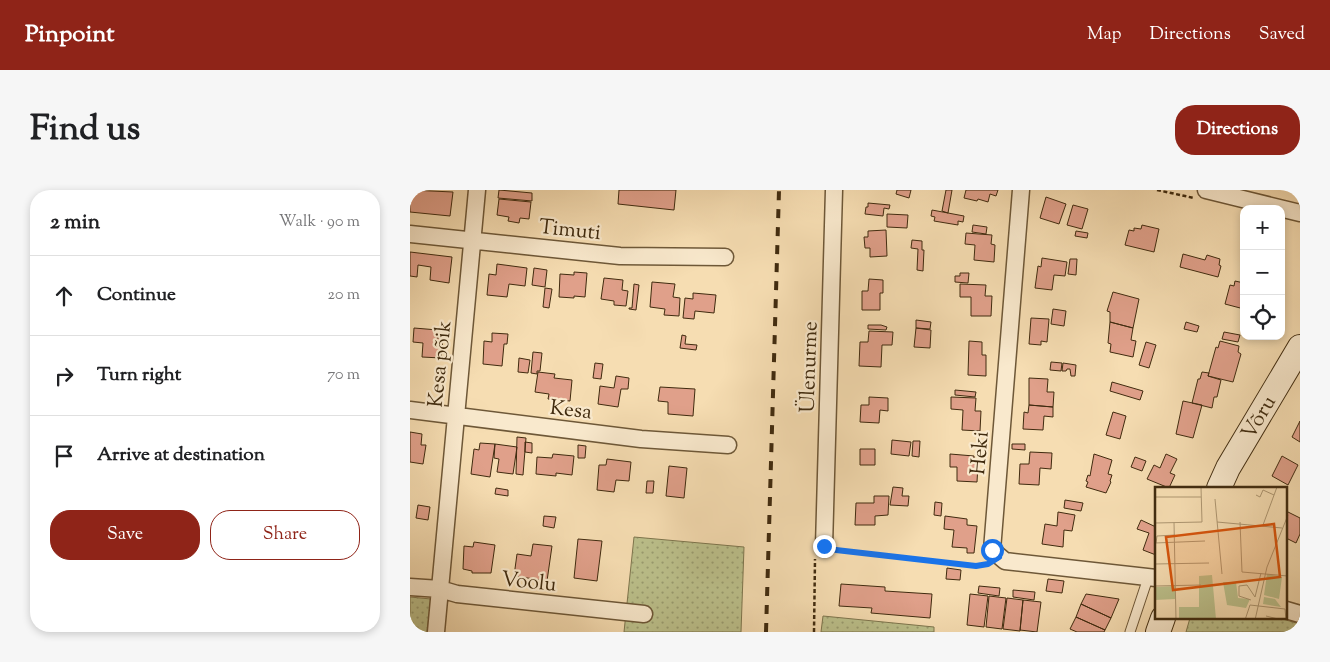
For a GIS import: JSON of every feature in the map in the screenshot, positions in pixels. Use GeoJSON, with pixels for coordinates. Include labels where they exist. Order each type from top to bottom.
{"type":"FeatureCollection","features":[{"type":"Feature","properties":{"kind":"main road","name":"Võru"},"geometry":{"type":"LineString","coordinates":[[1219,487],[1228,468],[1300,347]]}},
{"type":"Feature","properties":{"kind":"main road"},"geometry":{"type":"LineString","coordinates":[[1158,632],[1162,620]]}},
{"type":"Feature","properties":{"kind":"street","name":"Kesa põik"},"geometry":{"type":"LineString","coordinates":[[436,632],[455,416],[478,190]]}},
{"type":"Feature","properties":{"kind":"street","name":"Ülenurme"},"geometry":{"type":"LineString","coordinates":[[824,546],[834,190]]}},
{"type":"Feature","properties":{"kind":"street","name":"Heki"},"geometry":{"type":"LineString","coordinates":[[999,557],[992,550],[1022,190]]}},
{"type":"Feature","properties":{"kind":"street"},"geometry":{"type":"LineString","coordinates":[[1211,191],[1300,213]]}},
{"type":"Feature","properties":{"kind":"street","name":"Timuti"},"geometry":{"type":"LineString","coordinates":[[410,234],[620,256],[725,257]]}},
{"type":"Feature","properties":{"kind":"street","name":"Kesa"},"geometry":{"type":"LineString","coordinates":[[410,410],[641,439],[728,445]]}},
{"type":"Feature","properties":{"kind":"street"},"geometry":{"type":"LineString","coordinates":[[999,557],[1005,561],[1152,578]]}},
{"type":"Feature","properties":{"kind":"street","name":"Voolu"},"geometry":{"type":"LineString","coordinates":[[410,587],[644,614]]}},
{"type":"Feature","properties":{"kind":"lane"},"geometry":{"type":"LineString","coordinates":[[1130,632],[1152,578]]}},
{"type":"Feature","properties":{"kind":"path"},"geometry":{"type":"LineString","coordinates":[[824,546],[836,550],[976,566],[988,564],[999,557]]}},
{"type":"Feature","properties":{"kind":"green space"},"geometry":{"type":"Polygon","coordinates":[[[634,537],[744,547],[741,632],[624,632],[634,537]]]}},
{"type":"Feature","properties":{"kind":"green space"},"geometry":{"type":"Polygon","coordinates":[[[410,597],[431,599],[427,632],[410,632],[410,597]]]}},
{"type":"Feature","properties":{"kind":"green space"},"geometry":{"type":"Polygon","coordinates":[[[823,616],[934,627],[934,632],[821,632],[823,616]]]}},
{"type":"Feature","properties":{"kind":"green space"},"geometry":{"type":"Polygon","coordinates":[[[1189,620],[1286,620],[1300,624],[1300,632],[1186,632],[1189,620]]]}},
{"type":"Feature","properties":{"kind":"building"},"geometry":{"type":"Polygon","coordinates":[[[410,190],[453,192],[450,216],[410,212],[410,190]]]}},
{"type":"Feature","properties":{"kind":"building"},"geometry":{"type":"Polygon","coordinates":[[[499,190],[532,193],[532,201],[498,198],[499,190]]]}},
{"type":"Feature","properties":{"kind":"building"},"geometry":{"type":"Polygon","coordinates":[[[619,190],[676,190],[674,210],[618,204],[619,190]]]}},
{"type":"Feature","properties":{"kind":"building"},"geometry":{"type":"Polygon","coordinates":[[[897,190],[911,190],[909,198],[896,194],[897,190]]]}},
{"type":"Feature","properties":{"kind":"building"},"geometry":{"type":"Polygon","coordinates":[[[946,190],[952,190],[948,213],[942,211],[946,190]]]}},
{"type":"Feature","properties":{"kind":"building"},"geometry":{"type":"Polygon","coordinates":[[[966,190],[998,190],[996,196],[990,194],[988,202],[964,198],[966,190]]]}},
{"type":"Feature","properties":{"kind":"building"},"geometry":{"type":"Polygon","coordinates":[[[1046,197],[1066,204],[1059,224],[1040,218],[1046,197]]]}},
{"type":"Feature","properties":{"kind":"building"},"geometry":{"type":"Polygon","coordinates":[[[499,199],[531,202],[529,219],[520,218],[519,223],[508,221],[509,217],[497,215],[499,199]]]}},
{"type":"Feature","properties":{"kind":"building"},"geometry":{"type":"Polygon","coordinates":[[[868,203],[890,205],[889,209],[884,208],[883,216],[865,214],[868,203]]]}},
{"type":"Feature","properties":{"kind":"building"},"geometry":{"type":"Polygon","coordinates":[[[1073,205],[1088,209],[1082,229],[1067,225],[1073,205]]]}},
{"type":"Feature","properties":{"kind":"building"},"geometry":{"type":"Polygon","coordinates":[[[932,210],[964,216],[963,222],[958,221],[958,225],[934,221],[935,217],[931,216],[932,210]]]}},
{"type":"Feature","properties":{"kind":"building"},"geometry":{"type":"Polygon","coordinates":[[[887,214],[908,215],[907,228],[887,227],[887,214]]]}},
{"type":"Feature","properties":{"kind":"building"},"geometry":{"type":"Polygon","coordinates":[[[973,225],[987,227],[986,234],[972,232],[973,225]]]}},
{"type":"Feature","properties":{"kind":"building"},"geometry":{"type":"Polygon","coordinates":[[[1142,225],[1159,229],[1154,252],[1125,245],[1129,230],[1134,231],[1134,228],[1141,229],[1142,225]]]}},
{"type":"Feature","properties":{"kind":"building"},"geometry":{"type":"Polygon","coordinates":[[[886,230],[887,256],[870,257],[870,248],[865,248],[864,237],[868,237],[868,231],[886,230]]]}},
{"type":"Feature","properties":{"kind":"building"},"geometry":{"type":"Polygon","coordinates":[[[1076,231],[1088,233],[1087,238],[1075,236],[1076,231]]]}},
{"type":"Feature","properties":{"kind":"building"},"geometry":{"type":"Polygon","coordinates":[[[966,233],[992,235],[991,244],[995,245],[994,262],[974,260],[975,245],[965,244],[966,233]]]}},
{"type":"Feature","properties":{"kind":"building"},"geometry":{"type":"Polygon","coordinates":[[[912,240],[922,241],[922,250],[924,250],[923,271],[917,270],[918,249],[911,248],[912,240]]]}},
{"type":"Feature","properties":{"kind":"building"},"geometry":{"type":"Polygon","coordinates":[[[410,252],[452,257],[449,283],[430,280],[431,267],[418,265],[417,277],[410,276],[410,252]]]}},
{"type":"Feature","properties":{"kind":"building"},"geometry":{"type":"Polygon","coordinates":[[[1183,254],[1205,260],[1207,255],[1220,259],[1219,265],[1221,266],[1218,277],[1180,267],[1183,254]]]}},
{"type":"Feature","properties":{"kind":"building"},"geometry":{"type":"Polygon","coordinates":[[[1042,258],[1067,262],[1065,276],[1054,275],[1052,290],[1035,288],[1038,266],[1041,267],[1042,258]]]}},
{"type":"Feature","properties":{"kind":"building"},"geometry":{"type":"Polygon","coordinates":[[[1070,259],[1077,259],[1076,275],[1068,274],[1070,259]]]}},
{"type":"Feature","properties":{"kind":"building"},"geometry":{"type":"Polygon","coordinates":[[[497,264],[527,268],[525,286],[509,284],[507,297],[487,295],[489,274],[496,275],[497,264]]]}},
{"type":"Feature","properties":{"kind":"building"},"geometry":{"type":"Polygon","coordinates":[[[534,268],[547,270],[545,287],[532,285],[534,268]]]}},
{"type":"Feature","properties":{"kind":"building"},"geometry":{"type":"Polygon","coordinates":[[[574,272],[587,273],[585,297],[559,297],[560,274],[574,275],[574,272]]]}},
{"type":"Feature","properties":{"kind":"building"},"geometry":{"type":"Polygon","coordinates":[[[960,273],[969,273],[968,283],[955,282],[955,276],[960,276],[960,273]]]}},
{"type":"Feature","properties":{"kind":"building"},"geometry":{"type":"Polygon","coordinates":[[[604,278],[623,280],[622,290],[628,291],[626,306],[614,305],[614,301],[601,299],[604,278]]]}},
{"type":"Feature","properties":{"kind":"building"},"geometry":{"type":"Polygon","coordinates":[[[869,279],[883,280],[883,293],[880,293],[880,310],[862,310],[862,291],[868,291],[869,279]]]}},
{"type":"Feature","properties":{"kind":"building"},"geometry":{"type":"Polygon","coordinates":[[[1235,281],[1240,282],[1240,308],[1225,304],[1230,285],[1234,286],[1235,281]]]}},
{"type":"Feature","properties":{"kind":"building"},"geometry":{"type":"Polygon","coordinates":[[[652,282],[675,284],[673,297],[680,298],[679,316],[664,315],[665,309],[650,307],[652,282]]]}},
{"type":"Feature","properties":{"kind":"building"},"geometry":{"type":"Polygon","coordinates":[[[634,284],[639,285],[636,310],[629,309],[632,308],[634,284]]]}},
{"type":"Feature","properties":{"kind":"building"},"geometry":{"type":"Polygon","coordinates":[[[960,284],[986,285],[985,296],[992,296],[991,316],[971,316],[971,297],[960,297],[960,284]]]}},
{"type":"Feature","properties":{"kind":"building"},"geometry":{"type":"Polygon","coordinates":[[[545,288],[552,289],[549,308],[543,307],[545,288]]]}},
{"type":"Feature","properties":{"kind":"building"},"geometry":{"type":"Polygon","coordinates":[[[1113,292],[1139,299],[1133,328],[1110,322],[1110,312],[1107,311],[1113,292]]]}},
{"type":"Feature","properties":{"kind":"building"},"geometry":{"type":"Polygon","coordinates":[[[693,293],[716,295],[714,313],[695,311],[694,319],[683,318],[685,298],[693,299],[693,293]]]}},
{"type":"Feature","properties":{"kind":"building"},"geometry":{"type":"Polygon","coordinates":[[[1053,309],[1066,311],[1064,326],[1051,324],[1053,309]]]}},
{"type":"Feature","properties":{"kind":"building"},"geometry":{"type":"Polygon","coordinates":[[[1031,318],[1049,319],[1047,342],[1041,341],[1041,345],[1029,344],[1031,318]]]}},
{"type":"Feature","properties":{"kind":"building"},"geometry":{"type":"Polygon","coordinates":[[[916,320],[931,322],[930,329],[916,328],[916,320]]]}},
{"type":"Feature","properties":{"kind":"building"},"geometry":{"type":"Polygon","coordinates":[[[1110,322],[1133,328],[1131,340],[1136,341],[1133,357],[1110,352],[1111,344],[1108,343],[1110,322]]]}},
{"type":"Feature","properties":{"kind":"building"},"geometry":{"type":"Polygon","coordinates":[[[1186,322],[1199,326],[1197,332],[1184,329],[1186,322]]]}},
{"type":"Feature","properties":{"kind":"building"},"geometry":{"type":"Polygon","coordinates":[[[868,325],[887,327],[886,330],[868,329],[868,325]]]}},
{"type":"Feature","properties":{"kind":"building"},"geometry":{"type":"Polygon","coordinates":[[[414,328],[438,330],[437,338],[443,338],[441,358],[422,357],[423,343],[413,342],[414,328]]]}},
{"type":"Feature","properties":{"kind":"building"},"geometry":{"type":"Polygon","coordinates":[[[916,328],[931,330],[930,348],[914,347],[916,328]]]}},
{"type":"Feature","properties":{"kind":"building"},"geometry":{"type":"Polygon","coordinates":[[[869,331],[893,332],[892,345],[882,345],[881,367],[859,366],[860,342],[868,342],[869,331]]]}},
{"type":"Feature","properties":{"kind":"building"},"geometry":{"type":"Polygon","coordinates":[[[1224,332],[1240,335],[1238,342],[1222,339],[1224,332]]]}},
{"type":"Feature","properties":{"kind":"building"},"geometry":{"type":"Polygon","coordinates":[[[492,333],[508,334],[507,344],[504,344],[502,366],[483,364],[484,341],[492,342],[492,333]]]}},
{"type":"Feature","properties":{"kind":"building"},"geometry":{"type":"Polygon","coordinates":[[[682,335],[686,336],[685,344],[697,345],[696,350],[680,348],[682,335]]]}},
{"type":"Feature","properties":{"kind":"building"},"geometry":{"type":"Polygon","coordinates":[[[969,341],[982,342],[982,355],[986,355],[986,376],[968,375],[969,341]]]}},
{"type":"Feature","properties":{"kind":"building"},"geometry":{"type":"Polygon","coordinates":[[[1220,341],[1239,346],[1238,352],[1241,354],[1233,382],[1208,376],[1216,347],[1218,348],[1220,341]]]}},
{"type":"Feature","properties":{"kind":"building"},"geometry":{"type":"Polygon","coordinates":[[[1146,342],[1156,345],[1149,368],[1139,365],[1146,342]]]}},
{"type":"Feature","properties":{"kind":"building"},"geometry":{"type":"Polygon","coordinates":[[[533,352],[542,353],[540,371],[537,371],[537,374],[531,373],[533,352]]]}},
{"type":"Feature","properties":{"kind":"building"},"geometry":{"type":"Polygon","coordinates":[[[519,358],[530,360],[528,373],[518,372],[519,358]]]}},
{"type":"Feature","properties":{"kind":"building"},"geometry":{"type":"Polygon","coordinates":[[[1051,362],[1062,363],[1061,371],[1050,370],[1051,362]]]}},
{"type":"Feature","properties":{"kind":"building"},"geometry":{"type":"Polygon","coordinates":[[[595,363],[603,364],[601,379],[593,378],[595,363]]]}},
{"type":"Feature","properties":{"kind":"building"},"geometry":{"type":"Polygon","coordinates":[[[1063,363],[1076,365],[1075,376],[1071,376],[1070,369],[1062,371],[1063,363]]]}},
{"type":"Feature","properties":{"kind":"building"},"geometry":{"type":"Polygon","coordinates":[[[538,372],[555,374],[554,378],[572,380],[570,401],[548,399],[549,394],[535,392],[538,372]]]}},
{"type":"Feature","properties":{"kind":"building"},"geometry":{"type":"Polygon","coordinates":[[[1202,372],[1209,373],[1208,376],[1221,380],[1212,408],[1192,403],[1198,379],[1200,379],[1202,372]]]}},
{"type":"Feature","properties":{"kind":"building"},"geometry":{"type":"Polygon","coordinates":[[[616,376],[629,378],[628,389],[621,389],[618,407],[598,404],[600,386],[614,388],[616,376]]]}},
{"type":"Feature","properties":{"kind":"building"},"geometry":{"type":"Polygon","coordinates":[[[1029,378],[1048,379],[1047,392],[1054,392],[1053,407],[1029,405],[1029,378]]]}},
{"type":"Feature","properties":{"kind":"building"},"geometry":{"type":"Polygon","coordinates":[[[1112,382],[1143,391],[1140,400],[1110,391],[1112,382]]]}},
{"type":"Feature","properties":{"kind":"building"},"geometry":{"type":"Polygon","coordinates":[[[660,387],[695,389],[693,416],[668,414],[668,402],[658,401],[660,387]]]}},
{"type":"Feature","properties":{"kind":"building"},"geometry":{"type":"Polygon","coordinates":[[[955,390],[976,392],[975,397],[955,395],[955,390]]]}},
{"type":"Feature","properties":{"kind":"building"},"geometry":{"type":"Polygon","coordinates":[[[869,397],[888,398],[888,411],[880,410],[879,423],[860,422],[861,405],[869,405],[869,397]]]}},
{"type":"Feature","properties":{"kind":"building"},"geometry":{"type":"Polygon","coordinates":[[[951,397],[976,398],[975,411],[981,411],[980,431],[962,430],[963,410],[951,409],[951,397]]]}},
{"type":"Feature","properties":{"kind":"building"},"geometry":{"type":"Polygon","coordinates":[[[1183,401],[1202,405],[1193,438],[1176,434],[1183,401]]]}},
{"type":"Feature","properties":{"kind":"building"},"geometry":{"type":"Polygon","coordinates":[[[1029,405],[1053,407],[1053,417],[1044,416],[1043,430],[1023,429],[1024,412],[1028,413],[1029,405]]]}},
{"type":"Feature","properties":{"kind":"building"},"geometry":{"type":"Polygon","coordinates":[[[1113,412],[1126,416],[1120,439],[1106,435],[1113,412]]]}},
{"type":"Feature","properties":{"kind":"building"},"geometry":{"type":"Polygon","coordinates":[[[1300,421],[1300,442],[1292,437],[1300,421]]]}},
{"type":"Feature","properties":{"kind":"building"},"geometry":{"type":"Polygon","coordinates":[[[410,432],[422,434],[421,445],[426,445],[423,464],[410,462],[410,432]]]}},
{"type":"Feature","properties":{"kind":"building"},"geometry":{"type":"Polygon","coordinates":[[[517,437],[526,438],[523,475],[516,474],[517,437]]]}},
{"type":"Feature","properties":{"kind":"building"},"geometry":{"type":"Polygon","coordinates":[[[892,440],[911,442],[909,456],[891,454],[892,440]]]}},
{"type":"Feature","properties":{"kind":"building"},"geometry":{"type":"Polygon","coordinates":[[[913,441],[920,441],[919,457],[912,456],[913,441]]]}},
{"type":"Feature","properties":{"kind":"building"},"geometry":{"type":"Polygon","coordinates":[[[525,442],[532,443],[532,453],[525,452],[525,442]]]}},
{"type":"Feature","properties":{"kind":"building"},"geometry":{"type":"Polygon","coordinates":[[[480,443],[495,444],[490,477],[471,474],[474,449],[479,450],[480,443]]]}},
{"type":"Feature","properties":{"kind":"building"},"geometry":{"type":"Polygon","coordinates":[[[495,444],[517,447],[513,474],[497,472],[499,459],[494,458],[495,444]]]}},
{"type":"Feature","properties":{"kind":"building"},"geometry":{"type":"Polygon","coordinates":[[[1012,444],[1025,444],[1025,450],[1012,449],[1012,444]]]}},
{"type":"Feature","properties":{"kind":"building"},"geometry":{"type":"Polygon","coordinates":[[[578,445],[586,446],[585,458],[578,458],[578,445]]]}},
{"type":"Feature","properties":{"kind":"building"},"geometry":{"type":"Polygon","coordinates":[[[860,449],[875,449],[875,465],[860,465],[860,449]]]}},
{"type":"Feature","properties":{"kind":"building"},"geometry":{"type":"Polygon","coordinates":[[[1030,452],[1052,453],[1051,469],[1040,468],[1039,485],[1019,484],[1020,464],[1029,464],[1030,452]]]}},
{"type":"Feature","properties":{"kind":"building"},"geometry":{"type":"Polygon","coordinates":[[[553,454],[574,456],[572,475],[556,473],[556,476],[536,474],[537,457],[552,458],[553,454]]]}},
{"type":"Feature","properties":{"kind":"building"},"geometry":{"type":"Polygon","coordinates":[[[950,454],[974,456],[974,463],[978,464],[977,482],[957,481],[957,467],[950,467],[950,454]]]}},
{"type":"Feature","properties":{"kind":"building"},"geometry":{"type":"Polygon","coordinates":[[[1094,454],[1112,460],[1108,474],[1112,475],[1111,482],[1106,493],[1086,487],[1094,454]]]}},
{"type":"Feature","properties":{"kind":"building"},"geometry":{"type":"Polygon","coordinates":[[[1166,454],[1177,459],[1170,473],[1175,475],[1169,487],[1147,479],[1154,465],[1160,468],[1166,454]]]}},
{"type":"Feature","properties":{"kind":"building"},"geometry":{"type":"Polygon","coordinates":[[[1282,456],[1298,465],[1288,485],[1272,476],[1282,456]]]}},
{"type":"Feature","properties":{"kind":"building"},"geometry":{"type":"Polygon","coordinates":[[[1135,457],[1146,461],[1142,471],[1131,467],[1135,457]]]}},
{"type":"Feature","properties":{"kind":"building"},"geometry":{"type":"Polygon","coordinates":[[[607,459],[631,462],[629,481],[616,480],[614,492],[597,490],[599,465],[606,465],[607,459]]]}},
{"type":"Feature","properties":{"kind":"building"},"geometry":{"type":"Polygon","coordinates":[[[669,466],[687,468],[684,498],[666,496],[669,466]]]}},
{"type":"Feature","properties":{"kind":"building"},"geometry":{"type":"Polygon","coordinates":[[[647,481],[654,481],[653,493],[646,493],[647,481]]]}},
{"type":"Feature","properties":{"kind":"building"},"geometry":{"type":"Polygon","coordinates":[[[893,487],[903,488],[902,496],[909,496],[908,506],[890,505],[893,487]]]}},
{"type":"Feature","properties":{"kind":"building"},"geometry":{"type":"Polygon","coordinates":[[[496,488],[508,490],[508,496],[495,494],[496,488]]]}},
{"type":"Feature","properties":{"kind":"building"},"geometry":{"type":"Polygon","coordinates":[[[874,496],[889,496],[888,515],[875,516],[875,525],[855,525],[856,503],[874,503],[874,496]]]}},
{"type":"Feature","properties":{"kind":"building"},"geometry":{"type":"Polygon","coordinates":[[[1065,500],[1083,503],[1081,511],[1064,508],[1065,500]]]}},
{"type":"Feature","properties":{"kind":"building"},"geometry":{"type":"Polygon","coordinates":[[[935,502],[942,503],[941,516],[934,515],[935,502]]]}},
{"type":"Feature","properties":{"kind":"building"},"geometry":{"type":"Polygon","coordinates":[[[418,505],[430,507],[428,520],[416,518],[418,505]]]}},
{"type":"Feature","properties":{"kind":"building"},"geometry":{"type":"Polygon","coordinates":[[[1058,512],[1075,515],[1072,531],[1064,530],[1063,547],[1042,544],[1045,524],[1057,526],[1058,512]]]}},
{"type":"Feature","properties":{"kind":"building"},"geometry":{"type":"Polygon","coordinates":[[[1288,512],[1300,518],[1300,534],[1296,543],[1288,539],[1288,512]]]}},
{"type":"Feature","properties":{"kind":"building"},"geometry":{"type":"Polygon","coordinates":[[[544,516],[556,517],[554,528],[543,526],[544,516]]]}},
{"type":"Feature","properties":{"kind":"building"},"geometry":{"type":"Polygon","coordinates":[[[945,516],[967,519],[967,525],[977,526],[974,553],[967,553],[967,548],[952,547],[954,530],[944,529],[945,516]]]}},
{"type":"Feature","properties":{"kind":"building"},"geometry":{"type":"Polygon","coordinates":[[[1141,520],[1155,527],[1155,555],[1143,550],[1149,533],[1137,529],[1141,520]]]}},
{"type":"Feature","properties":{"kind":"building"},"geometry":{"type":"Polygon","coordinates":[[[578,539],[602,541],[597,581],[574,578],[578,539]]]}},
{"type":"Feature","properties":{"kind":"building"},"geometry":{"type":"Polygon","coordinates":[[[474,542],[495,545],[491,573],[472,573],[472,571],[463,569],[464,546],[473,547],[474,542]]]}},
{"type":"Feature","properties":{"kind":"building"},"geometry":{"type":"Polygon","coordinates":[[[533,544],[552,546],[547,581],[514,576],[517,554],[531,556],[533,544]]]}},
{"type":"Feature","properties":{"kind":"building"},"geometry":{"type":"Polygon","coordinates":[[[947,568],[961,570],[960,580],[946,579],[947,568]]]}},
{"type":"Feature","properties":{"kind":"building"},"geometry":{"type":"Polygon","coordinates":[[[1048,579],[1064,581],[1062,593],[1046,591],[1048,579]]]}},
{"type":"Feature","properties":{"kind":"building"},"geometry":{"type":"Polygon","coordinates":[[[841,584],[885,587],[885,591],[932,594],[930,618],[871,613],[872,608],[839,606],[841,584]]]}},
{"type":"Feature","properties":{"kind":"building"},"geometry":{"type":"Polygon","coordinates":[[[979,586],[1000,588],[999,596],[978,593],[979,586]]]}},
{"type":"Feature","properties":{"kind":"building"},"geometry":{"type":"Polygon","coordinates":[[[1013,590],[1035,592],[1034,600],[1013,597],[1013,590]]]}},
{"type":"Feature","properties":{"kind":"building"},"geometry":{"type":"Polygon","coordinates":[[[970,594],[988,596],[984,627],[967,625],[970,594]]]}},
{"type":"Feature","properties":{"kind":"building"},"geometry":{"type":"Polygon","coordinates":[[[1086,594],[1119,599],[1111,618],[1081,604],[1086,594]]]}},
{"type":"Feature","properties":{"kind":"building"},"geometry":{"type":"Polygon","coordinates":[[[989,596],[1006,598],[1002,629],[986,627],[989,596]]]}},
{"type":"Feature","properties":{"kind":"building"},"geometry":{"type":"Polygon","coordinates":[[[1007,598],[1023,600],[1020,631],[1003,629],[1007,598]]]}},
{"type":"Feature","properties":{"kind":"building"},"geometry":{"type":"Polygon","coordinates":[[[1023,600],[1041,602],[1037,632],[1020,630],[1023,600]]]}},
{"type":"Feature","properties":{"kind":"building"},"geometry":{"type":"Polygon","coordinates":[[[1081,604],[1111,618],[1105,630],[1076,617],[1081,604]]]}},
{"type":"Feature","properties":{"kind":"building"},"geometry":{"type":"Polygon","coordinates":[[[1076,617],[1105,630],[1104,632],[1077,632],[1070,629],[1076,617]]]}},
{"type":"Feature","properties":{"kind":"railway"},"geometry":{"type":"LineString","coordinates":[[766,632],[779,190]]}},
{"type":"Feature","properties":{"kind":"route"},"geometry":{"type":"LineString","coordinates":[[824,546],[836,550],[976,566],[988,564],[999,557],[992,550]]}}]}
